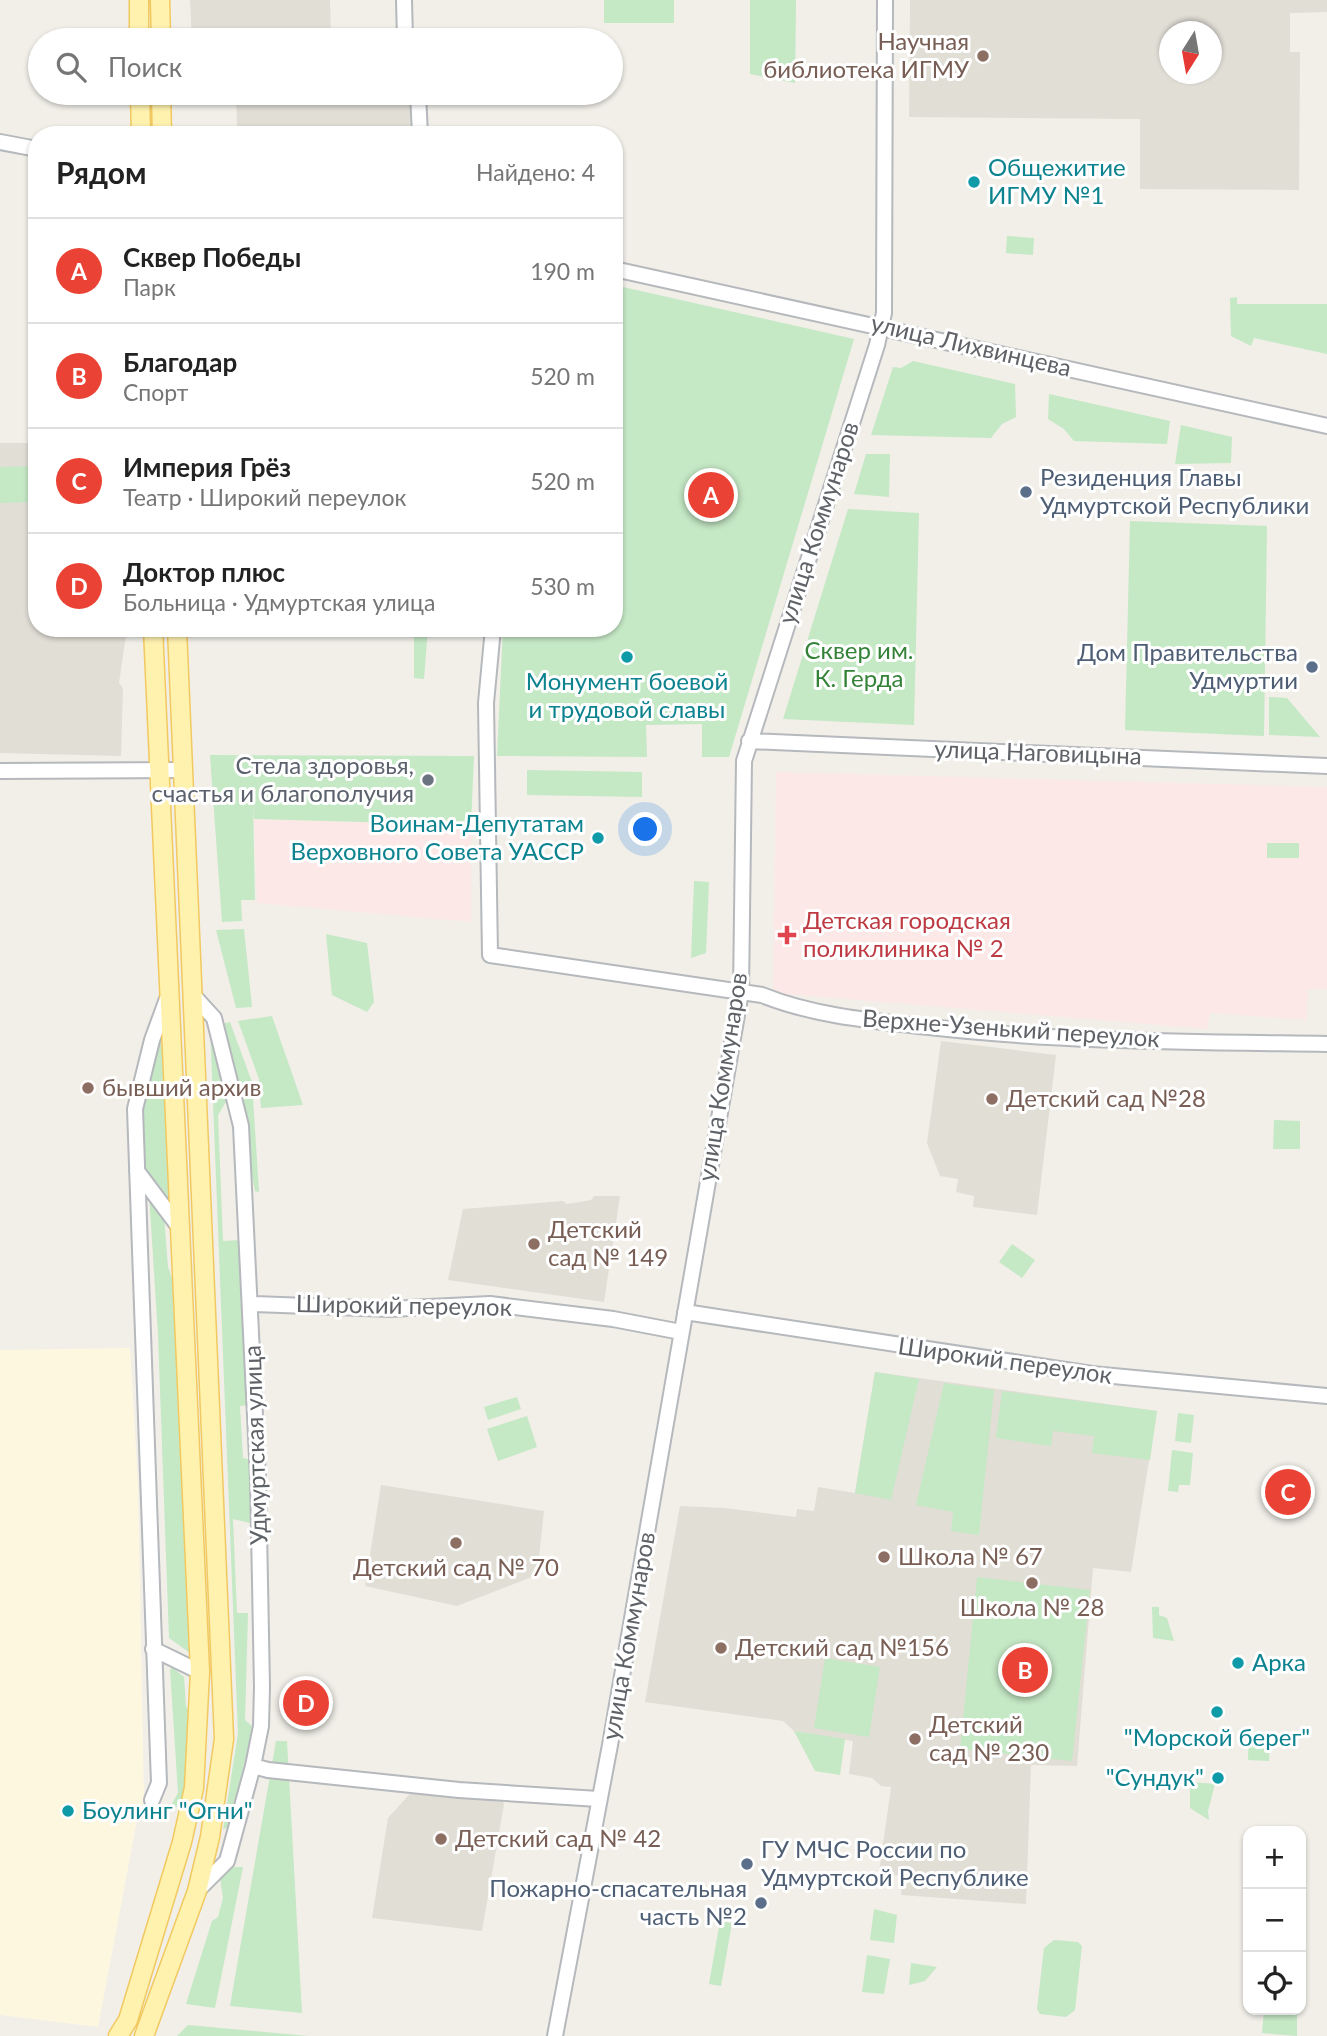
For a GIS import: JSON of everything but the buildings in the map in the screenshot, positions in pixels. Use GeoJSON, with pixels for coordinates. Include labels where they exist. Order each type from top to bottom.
{"type":"FeatureCollection","features":[{"type":"Feature","properties":{"kind":"main road"},"geometry":{"type":"LineString","coordinates":[[139,0],[139,28]]}},
{"type":"Feature","properties":{"kind":"main road"},"geometry":{"type":"LineString","coordinates":[[160,0],[161,28]]}},
{"type":"Feature","properties":{"kind":"main road"},"geometry":{"type":"LineString","coordinates":[[140,105],[141,126]]}},
{"type":"Feature","properties":{"kind":"main road"},"geometry":{"type":"LineString","coordinates":[[161,105],[162,126]]}},
{"type":"Feature","properties":{"kind":"main road"},"geometry":{"type":"LineString","coordinates":[[118,2036],[128,2020],[182,1842],[194,1788],[200,1672],[153,637]]}},
{"type":"Feature","properties":{"kind":"main road","name":"Удмуртская улица"},"geometry":{"type":"LineString","coordinates":[[144,2036],[197,1891],[210,1837],[224,1739],[177,637]]}},
{"type":"Feature","properties":{"kind":"main road"},"geometry":{"type":"LineString","coordinates":[[167,937],[190,937]]}},
{"type":"Feature","properties":{"kind":"main road"},"geometry":{"type":"LineString","coordinates":[[154,1938],[178,1946]]}},
{"type":"Feature","properties":{"kind":"street"},"geometry":{"type":"LineString","coordinates":[[404,0],[405,28]]}},
{"type":"Feature","properties":{"kind":"street","name":"улица Коммунаров"},"geometry":{"type":"LineString","coordinates":[[555,2036],[610,1745],[741,992],[744,761],[881,326],[885,0]]}},
{"type":"Feature","properties":{"kind":"street"},"geometry":{"type":"LineString","coordinates":[[419,105],[420,126]]}},
{"type":"Feature","properties":{"kind":"street"},"geometry":{"type":"LineString","coordinates":[[0,142],[28,147]]}},
{"type":"Feature","properties":{"kind":"street","name":"улица Лихвинцева"},"geometry":{"type":"LineString","coordinates":[[623,271],[1327,426]]}},
{"type":"Feature","properties":{"kind":"street","name":"Верхне-Узенький переулок"},"geometry":{"type":"LineString","coordinates":[[492,637],[486,703],[490,955],[741,992],[863,1020],[954,1030],[1125,1041],[1327,1044]]}},
{"type":"Feature","properties":{"kind":"street","name":"улица Наговицына"},"geometry":{"type":"LineString","coordinates":[[749,741],[1327,766]]}},
{"type":"Feature","properties":{"kind":"street"},"geometry":{"type":"LineString","coordinates":[[0,771],[184,770]]}},
{"type":"Feature","properties":{"kind":"street"},"geometry":{"type":"LineString","coordinates":[[152,1800],[159,1783],[135,1109],[152,1040],[170,991]]}},
{"type":"Feature","properties":{"kind":"street","name":"Удмуртская улица"},"geometry":{"type":"LineString","coordinates":[[193,995],[214,1018],[241,1126],[251,1304],[262,1633],[261,1726],[253,1766],[227,1861],[197,1891]]}},
{"type":"Feature","properties":{"kind":"street"},"geometry":{"type":"LineString","coordinates":[[136,1171],[179,1227]]}},
{"type":"Feature","properties":{"kind":"street","name":"Широкий переулок"},"geometry":{"type":"LineString","coordinates":[[251,1304],[390,1309],[490,1304],[613,1319],[681,1332]]}},
{"type":"Feature","properties":{"kind":"street","name":"Широкий переулок"},"geometry":{"type":"LineString","coordinates":[[685,1312],[1092,1374],[1327,1396]]}},
{"type":"Feature","properties":{"kind":"street"},"geometry":{"type":"LineString","coordinates":[[153,1649],[200,1672]]}},
{"type":"Feature","properties":{"kind":"street"},"geometry":{"type":"LineString","coordinates":[[253,1766],[268,1770],[459,1790],[598,1800]]}},
{"type":"Feature","properties":{"kind":"shaded area"},"geometry":{"type":"Polygon","coordinates":[[[190,0],[330,0],[331,28],[191,28],[190,0]]]}},
{"type":"Feature","properties":{"kind":"shaded area"},"geometry":{"type":"Polygon","coordinates":[[[910,0],[1327,0],[1327,12],[1290,13],[1290,52],[1300,52],[1299,190],[1140,189],[1140,119],[909,117],[910,0]]]}},
{"type":"Feature","properties":{"kind":"shaded area"},"geometry":{"type":"Polygon","coordinates":[[[236,105],[410,105],[411,126],[237,126],[236,105]]]}},
{"type":"Feature","properties":{"kind":"shaded area"},"geometry":{"type":"Polygon","coordinates":[[[0,443],[28,443],[28,637],[126,637],[119,683],[123,688],[121,756],[0,753],[0,443]]]}},
{"type":"Feature","properties":{"kind":"shaded area"},"geometry":{"type":"Polygon","coordinates":[[[776,772],[1327,787],[1327,989],[1308,989],[1307,1020],[1210,1013],[1207,1029],[773,993],[776,772]]]}},
{"type":"Feature","properties":{"kind":"shaded area"},"geometry":{"type":"Polygon","coordinates":[[[254,819],[471,825],[471,922],[257,903],[254,819]]]}},
{"type":"Feature","properties":{"kind":"shaded area","name":"Детский сад №28"},"geometry":{"type":"Polygon","coordinates":[[[941,1041],[1056,1055],[1037,1215],[973,1207],[974,1196],[956,1192],[958,1179],[940,1176],[927,1143],[941,1041]]]}},
{"type":"Feature","properties":{"kind":"shaded area","name":"Детский сад № 149"},"geometry":{"type":"Polygon","coordinates":[[[594,1196],[620,1196],[604,1302],[448,1280],[463,1209],[563,1201],[567,1204],[591,1200],[594,1196]]]}},
{"type":"Feature","properties":{"kind":"shaded area"},"geometry":{"type":"Polygon","coordinates":[[[130,1348],[138,1484],[144,1801],[138,1815],[98,2027],[0,2015],[0,1350],[130,1348]]]}},
{"type":"Feature","properties":{"kind":"shaded area"},"geometry":{"type":"Polygon","coordinates":[[[875,1372],[1157,1411],[1131,1572],[1093,1568],[1077,1766],[1031,1765],[1026,1904],[901,1895],[902,1876],[879,1873],[891,1787],[881,1786],[872,1778],[849,1774],[853,1741],[794,1731],[783,1721],[645,1702],[680,1506],[725,1508],[796,1517],[797,1509],[814,1511],[818,1487],[855,1493],[875,1372]]]}},
{"type":"Feature","properties":{"kind":"shaded area","name":"Детский сад № 70"},"geometry":{"type":"Polygon","coordinates":[[[381,1485],[544,1511],[537,1575],[457,1606],[365,1586],[381,1485]]]}},
{"type":"Feature","properties":{"kind":"shaded area","name":"Детский сад № 42"},"geometry":{"type":"Polygon","coordinates":[[[416,1787],[502,1800],[504,1804],[482,1931],[372,1918],[388,1818],[416,1787]]]}},
{"type":"Feature","properties":{"kind":"green space"},"geometry":{"type":"Polygon","coordinates":[[[604,0],[674,0],[674,23],[604,23],[604,0]]]}},
{"type":"Feature","properties":{"kind":"green space"},"geometry":{"type":"Polygon","coordinates":[[[750,0],[796,0],[795,83],[750,74],[750,0]]]}},
{"type":"Feature","properties":{"kind":"green space"},"geometry":{"type":"Polygon","coordinates":[[[1007,236],[1034,238],[1033,255],[1006,253],[1007,236]]]}},
{"type":"Feature","properties":{"kind":"green space"},"geometry":{"type":"Polygon","coordinates":[[[623,287],[854,339],[729,757],[702,757],[702,724],[646,725],[647,757],[497,756],[503,637],[623,637],[623,287]]]}},
{"type":"Feature","properties":{"kind":"green space"},"geometry":{"type":"Polygon","coordinates":[[[1237,297],[1237,304],[1327,304],[1327,354],[1254,338],[1251,346],[1231,336],[1230,298],[1237,297]]]}},
{"type":"Feature","properties":{"kind":"green space"},"geometry":{"type":"Polygon","coordinates":[[[913,361],[1015,384],[1016,417],[1002,424],[991,438],[871,435],[893,367],[901,368],[913,361]]]}},
{"type":"Feature","properties":{"kind":"green space"},"geometry":{"type":"Polygon","coordinates":[[[1049,394],[1170,421],[1167,444],[1074,441],[1064,429],[1048,419],[1049,394]]]}},
{"type":"Feature","properties":{"kind":"green space"},"geometry":{"type":"Polygon","coordinates":[[[1181,425],[1232,437],[1231,463],[1175,464],[1181,425]]]}},
{"type":"Feature","properties":{"kind":"green space"},"geometry":{"type":"Polygon","coordinates":[[[866,454],[890,454],[889,497],[854,494],[866,454]]]}},
{"type":"Feature","properties":{"kind":"green space"},"geometry":{"type":"Polygon","coordinates":[[[28,466],[28,502],[0,503],[0,467],[28,466]]]}},
{"type":"Feature","properties":{"kind":"green space","name":"Сквер им. К. Герда"},"geometry":{"type":"Polygon","coordinates":[[[848,509],[919,513],[914,725],[783,719],[848,509]]]}},
{"type":"Feature","properties":{"kind":"green space"},"geometry":{"type":"Polygon","coordinates":[[[1130,521],[1267,526],[1264,736],[1125,730],[1130,521]]]}},
{"type":"Feature","properties":{"kind":"green space"},"geometry":{"type":"Polygon","coordinates":[[[414,637],[427,637],[424,679],[414,678],[414,637]]]}},
{"type":"Feature","properties":{"kind":"green space"},"geometry":{"type":"Polygon","coordinates":[[[1269,697],[1287,698],[1320,737],[1269,735],[1269,697]]]}},
{"type":"Feature","properties":{"kind":"green space"},"geometry":{"type":"Polygon","coordinates":[[[210,755],[474,756],[471,825],[254,819],[253,804],[255,900],[241,900],[242,921],[222,922],[210,755]]]}},
{"type":"Feature","properties":{"kind":"green space"},"geometry":{"type":"Polygon","coordinates":[[[527,770],[642,772],[642,797],[527,795],[527,770]]]}},
{"type":"Feature","properties":{"kind":"green space"},"geometry":{"type":"Polygon","coordinates":[[[1267,843],[1299,843],[1299,858],[1267,858],[1267,843]]]}},
{"type":"Feature","properties":{"kind":"green space"},"geometry":{"type":"Polygon","coordinates":[[[694,881],[709,882],[706,953],[691,958],[694,881]]]}},
{"type":"Feature","properties":{"kind":"green space"},"geometry":{"type":"Polygon","coordinates":[[[244,929],[252,1007],[236,1008],[216,930],[244,929]]]}},
{"type":"Feature","properties":{"kind":"green space"},"geometry":{"type":"Polygon","coordinates":[[[326,934],[367,943],[374,1002],[367,1012],[332,995],[326,934]]]}},
{"type":"Feature","properties":{"kind":"green space"},"geometry":{"type":"Polygon","coordinates":[[[272,1016],[303,1105],[261,1108],[259,1079],[238,1021],[272,1016]]]}},
{"type":"Feature","properties":{"kind":"green space"},"geometry":{"type":"Polygon","coordinates":[[[230,1022],[252,1082],[259,1192],[255,1191],[222,1024],[230,1022]]]}},
{"type":"Feature","properties":{"kind":"green space"},"geometry":{"type":"Polygon","coordinates":[[[210,1026],[230,1095],[218,1115],[223,1241],[242,1240],[249,1405],[240,1406],[243,1458],[252,1460],[254,1524],[233,1519],[237,1613],[248,1613],[245,1720],[253,1727],[229,1826],[223,1830],[238,1733],[210,1026]]]}},
{"type":"Feature","properties":{"kind":"green space"},"geometry":{"type":"Polygon","coordinates":[[[161,1033],[171,1202],[144,1166],[143,1103],[161,1033]]]}},
{"type":"Feature","properties":{"kind":"green space"},"geometry":{"type":"Polygon","coordinates":[[[1274,1120],[1300,1121],[1300,1149],[1273,1149],[1274,1120]]]}},
{"type":"Feature","properties":{"kind":"green space"},"geometry":{"type":"Polygon","coordinates":[[[149,1193],[164,1216],[168,1267],[174,1283],[190,1653],[169,1638],[158,1335],[149,1193]]]}},
{"type":"Feature","properties":{"kind":"green space"},"geometry":{"type":"Polygon","coordinates":[[[1012,1244],[1035,1260],[1022,1278],[999,1262],[1012,1244]]]}},
{"type":"Feature","properties":{"kind":"green space"},"geometry":{"type":"Polygon","coordinates":[[[875,1372],[919,1379],[891,1500],[855,1493],[875,1372]]]}},
{"type":"Feature","properties":{"kind":"green space"},"geometry":{"type":"Polygon","coordinates":[[[944,1383],[994,1390],[979,1535],[951,1531],[953,1512],[916,1505],[944,1383]]]}},
{"type":"Feature","properties":{"kind":"green space"},"geometry":{"type":"Polygon","coordinates":[[[1002,1391],[1157,1411],[1150,1460],[1092,1453],[1094,1436],[1053,1431],[1051,1446],[996,1438],[1002,1391]]]}},
{"type":"Feature","properties":{"kind":"green space"},"geometry":{"type":"Polygon","coordinates":[[[517,1397],[521,1409],[488,1420],[484,1407],[517,1397]]]}},
{"type":"Feature","properties":{"kind":"green space"},"geometry":{"type":"Polygon","coordinates":[[[1178,1413],[1194,1415],[1191,1443],[1175,1441],[1178,1413]]]}},
{"type":"Feature","properties":{"kind":"green space"},"geometry":{"type":"Polygon","coordinates":[[[527,1416],[537,1447],[498,1461],[487,1429],[527,1416]]]}},
{"type":"Feature","properties":{"kind":"green space"},"geometry":{"type":"Polygon","coordinates":[[[1172,1450],[1193,1453],[1190,1485],[1179,1485],[1178,1492],[1168,1491],[1172,1450]]]}},
{"type":"Feature","properties":{"kind":"green space"},"geometry":{"type":"Polygon","coordinates":[[[977,1577],[1090,1590],[1072,1761],[960,1749],[977,1577]]]}},
{"type":"Feature","properties":{"kind":"green space"},"geometry":{"type":"Polygon","coordinates":[[[1152,1607],[1159,1607],[1159,1615],[1167,1618],[1174,1641],[1153,1638],[1152,1607]]]}},
{"type":"Feature","properties":{"kind":"green space"},"geometry":{"type":"Polygon","coordinates":[[[825,1658],[880,1667],[869,1737],[814,1728],[825,1658]]]}},
{"type":"Feature","properties":{"kind":"green space"},"geometry":{"type":"Polygon","coordinates":[[[173,1668],[184,1677],[186,1706],[193,1720],[183,1801],[174,1809],[169,1809],[178,1793],[170,1669],[173,1668]]]}},
{"type":"Feature","properties":{"kind":"green space"},"geometry":{"type":"Polygon","coordinates":[[[794,1731],[845,1739],[840,1775],[815,1771],[794,1731]]]}},
{"type":"Feature","properties":{"kind":"green space"},"geometry":{"type":"Polygon","coordinates":[[[1249,1734],[1270,1736],[1269,1761],[1248,1760],[1249,1734]]]}},
{"type":"Feature","properties":{"kind":"green space"},"geometry":{"type":"Polygon","coordinates":[[[276,1741],[287,1741],[302,2013],[230,2006],[276,1741]]]}},
{"type":"Feature","properties":{"kind":"green space"},"geometry":{"type":"Polygon","coordinates":[[[1190,1782],[1215,1784],[1208,1811],[1209,1820],[1190,1808],[1190,1782]]]}},
{"type":"Feature","properties":{"kind":"green space"},"geometry":{"type":"Polygon","coordinates":[[[231,1867],[243,1867],[215,2008],[186,2004],[212,1921],[218,1917],[223,1898],[220,1878],[231,1867]]]}},
{"type":"Feature","properties":{"kind":"green space"},"geometry":{"type":"Polygon","coordinates":[[[874,1909],[897,1915],[894,1943],[870,1940],[874,1909]]]}},
{"type":"Feature","properties":{"kind":"green space"},"geometry":{"type":"Polygon","coordinates":[[[720,1921],[732,1923],[721,1986],[709,1984],[720,1921]]]}},
{"type":"Feature","properties":{"kind":"green space"},"geometry":{"type":"Polygon","coordinates":[[[1054,1940],[1078,1942],[1082,1946],[1075,2010],[1066,2017],[1040,2014],[1037,2009],[1044,1948],[1054,1940]]]}},
{"type":"Feature","properties":{"kind":"green space"},"geometry":{"type":"Polygon","coordinates":[[[867,1955],[890,1959],[884,1994],[862,1992],[867,1955]]]}},
{"type":"Feature","properties":{"kind":"green space"},"geometry":{"type":"Polygon","coordinates":[[[911,1963],[937,1967],[925,1981],[909,1985],[911,1963]]]}},
{"type":"Feature","properties":{"kind":"green space"},"geometry":{"type":"Polygon","coordinates":[[[1264,2015],[1297,2015],[1297,2036],[1262,2033],[1264,2015]]]}},
{"type":"Feature","properties":{"kind":"green space"},"geometry":{"type":"Polygon","coordinates":[[[188,2025],[308,2036],[177,2036],[188,2025]]]}},
{"type":"Feature","properties":{"kind":"place","name":"Научная библиотека ИГМУ"},"geometry":{"type":"Point","coordinates":[983,56]}},
{"type":"Feature","properties":{"kind":"place","name":"Общежитие ИГМУ №1"},"geometry":{"type":"Point","coordinates":[974,182]}},
{"type":"Feature","properties":{"kind":"place","name":"Резиденция Главы Удмуртской Республики"},"geometry":{"type":"Point","coordinates":[1026,492]}},
{"type":"Feature","properties":{"kind":"place","name":"Сквер Победы"},"geometry":{"type":"Point","coordinates":[711,495]}},
{"type":"Feature","properties":{"kind":"place","name":"Монумент боевой и трудовой славы"},"geometry":{"type":"Point","coordinates":[627,657]}},
{"type":"Feature","properties":{"kind":"place","name":"Дом Правительства Удмуртии"},"geometry":{"type":"Point","coordinates":[1312,667]}},
{"type":"Feature","properties":{"kind":"place","name":"Стела здоровья, счастья и благополучия"},"geometry":{"type":"Point","coordinates":[428,780]}},
{"type":"Feature","properties":{"kind":"place","name":"Воинам-Депутатам Верховного Совета УАССР"},"geometry":{"type":"Point","coordinates":[598,838]}},
{"type":"Feature","properties":{"kind":"place","name":"Детская городская поликлиника № 2"},"geometry":{"type":"Point","coordinates":[787,935]}},
{"type":"Feature","properties":{"kind":"place","name":"бывший архив"},"geometry":{"type":"Point","coordinates":[88,1088]}},
{"type":"Feature","properties":{"kind":"place","name":"Детский сад №28"},"geometry":{"type":"Point","coordinates":[992,1099]}},
{"type":"Feature","properties":{"kind":"place","name":"Детский сад № 149"},"geometry":{"type":"Point","coordinates":[534,1244]}},
{"type":"Feature","properties":{"kind":"place","name":"Империя Грёз"},"geometry":{"type":"Point","coordinates":[1288,1492]}},
{"type":"Feature","properties":{"kind":"place","name":"Детский сад № 70"},"geometry":{"type":"Point","coordinates":[456,1543]}},
{"type":"Feature","properties":{"kind":"place","name":"Школа № 67"},"geometry":{"type":"Point","coordinates":[884,1557]}},
{"type":"Feature","properties":{"kind":"place","name":"Школа № 28"},"geometry":{"type":"Point","coordinates":[1032,1583]}},
{"type":"Feature","properties":{"kind":"place","name":"Детский сад №156"},"geometry":{"type":"Point","coordinates":[721,1648]}},
{"type":"Feature","properties":{"kind":"place","name":"Арка"},"geometry":{"type":"Point","coordinates":[1238,1663]}},
{"type":"Feature","properties":{"kind":"place","name":"Благодар"},"geometry":{"type":"Point","coordinates":[1025,1670]}},
{"type":"Feature","properties":{"kind":"place","name":"Доктор плюс"},"geometry":{"type":"Point","coordinates":[306,1703]}},
{"type":"Feature","properties":{"kind":"place","name":"\"Морской берег\""},"geometry":{"type":"Point","coordinates":[1217,1712]}},
{"type":"Feature","properties":{"kind":"place","name":"Детский сад № 230"},"geometry":{"type":"Point","coordinates":[915,1739]}},
{"type":"Feature","properties":{"kind":"place","name":"\"Сундук\""},"geometry":{"type":"Point","coordinates":[1218,1778]}},
{"type":"Feature","properties":{"kind":"place","name":"Боулинг \"Огни\""},"geometry":{"type":"Point","coordinates":[68,1811]}},
{"type":"Feature","properties":{"kind":"place","name":"Детский сад № 42"},"geometry":{"type":"Point","coordinates":[441,1839]}},
{"type":"Feature","properties":{"kind":"place","name":"ГУ МЧС России по Удмуртской Республике"},"geometry":{"type":"Point","coordinates":[747,1864]}},
{"type":"Feature","properties":{"kind":"place","name":"Пожарно-спасательная часть №2"},"geometry":{"type":"Point","coordinates":[761,1903]}}]}
